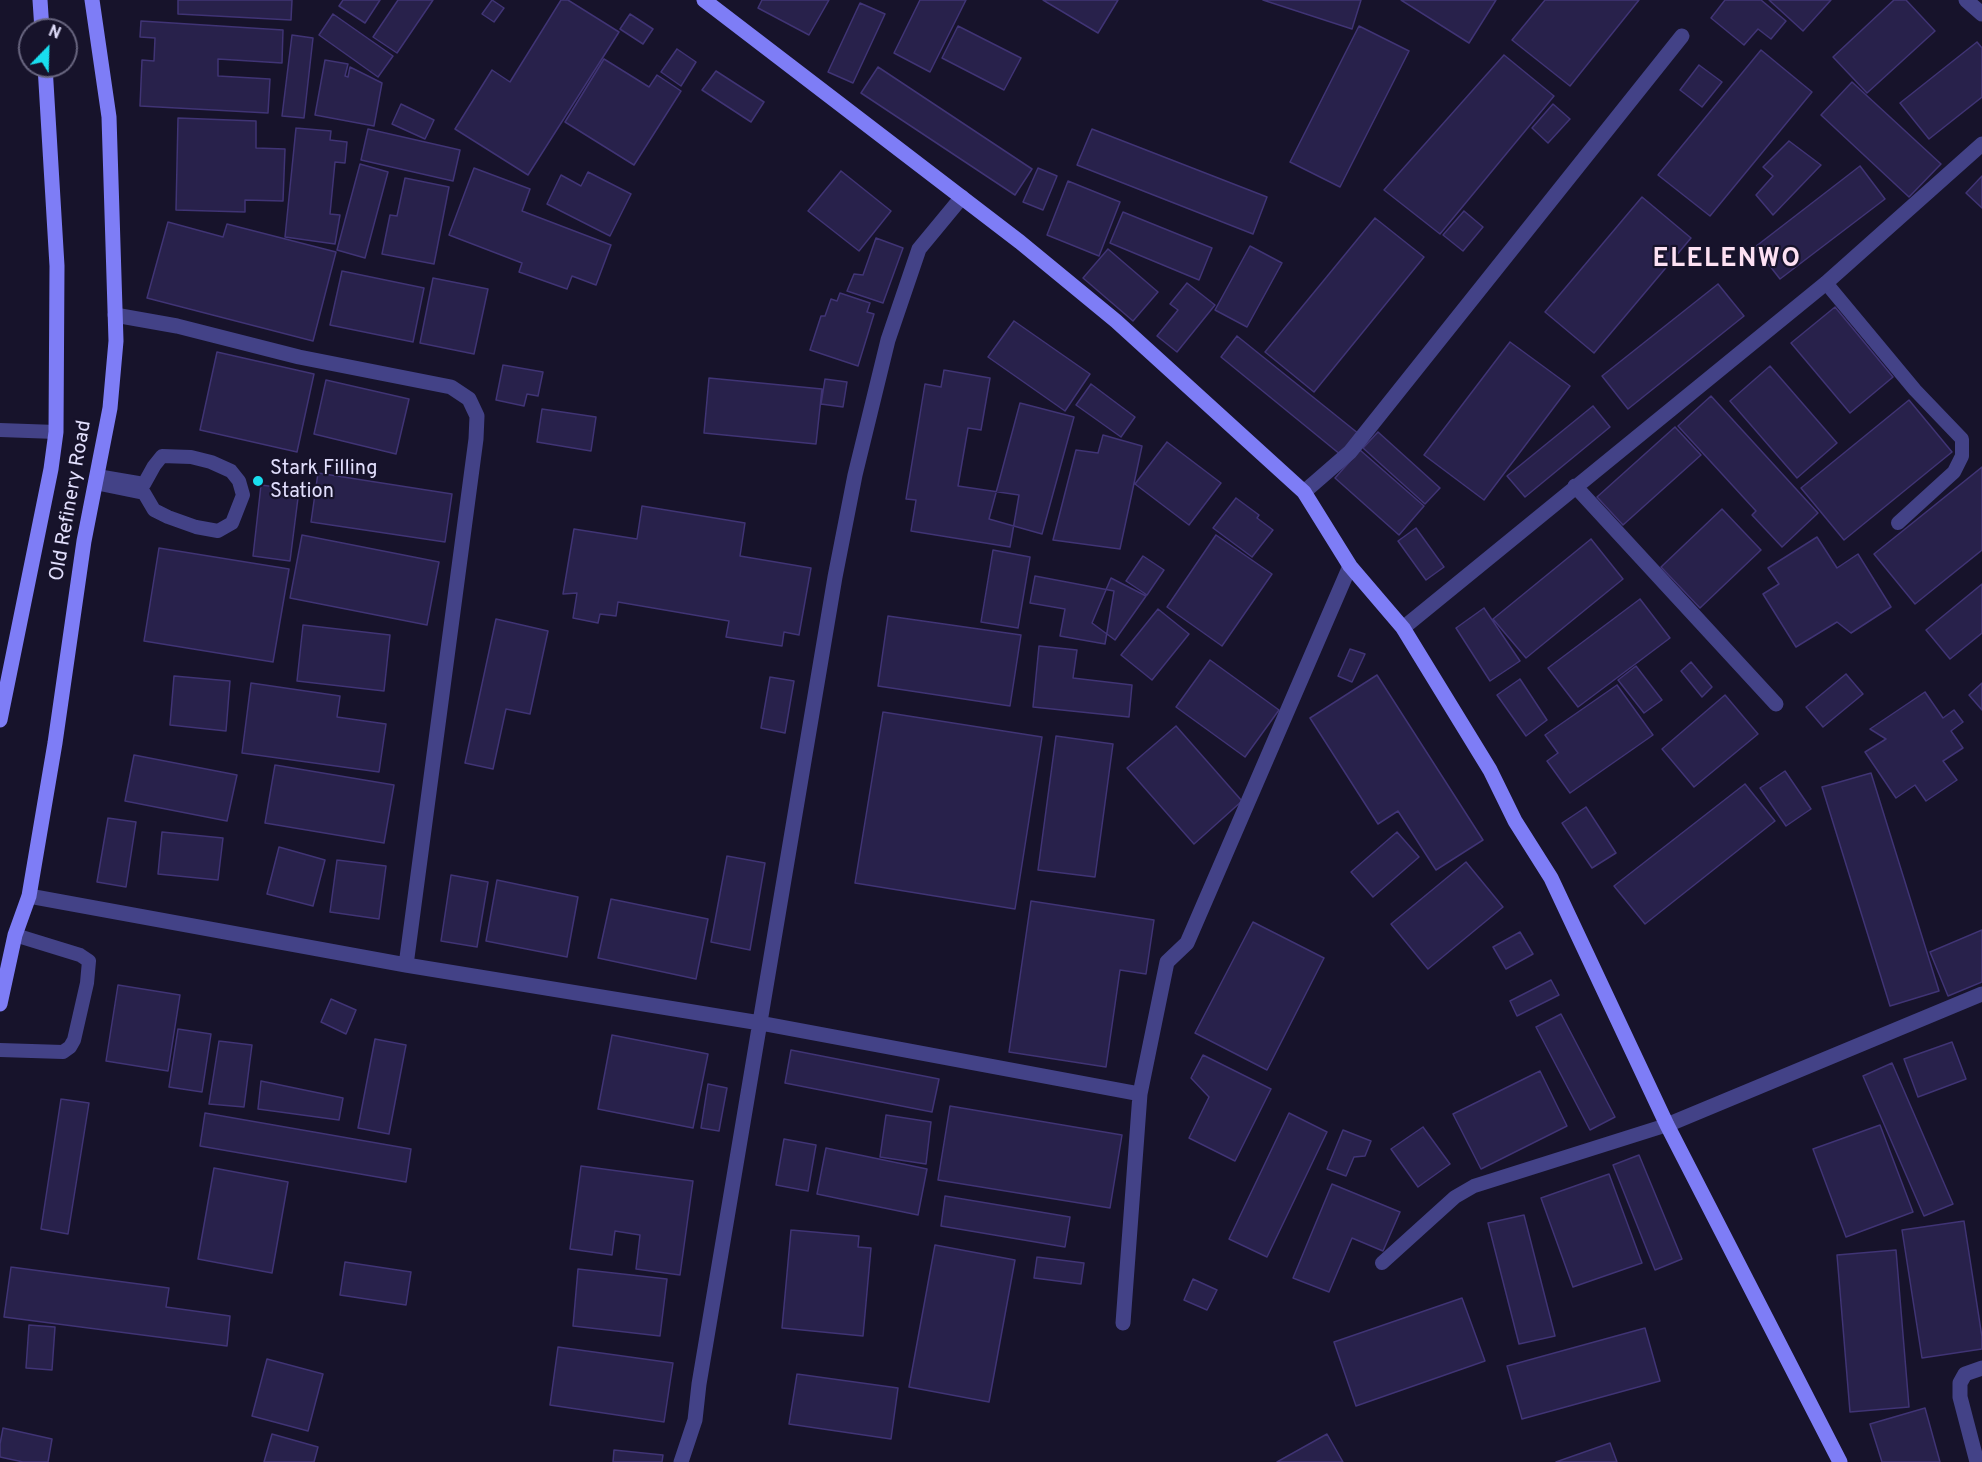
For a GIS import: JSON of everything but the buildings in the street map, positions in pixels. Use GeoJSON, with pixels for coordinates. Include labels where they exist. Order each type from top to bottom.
{"type":"FeatureCollection","features":[{"type":"Feature","properties":{"kind":"street"},"geometry":{"type":"LineString","coordinates":[[40,0],[41,18]]}},
{"type":"Feature","properties":{"kind":"street","name":"Old Refinery Road"},"geometry":{"type":"LineString","coordinates":[[0,1004],[15,935],[28,896],[55,743],[84,541],[110,408],[116,341],[108,117],[92,0]]}},
{"type":"Feature","properties":{"kind":"street"},"geometry":{"type":"LineString","coordinates":[[704,0],[962,196],[1116,321],[1304,492],[1350,566],[1402,628],[1491,770],[1515,821],[1551,878],[1667,1125],[1840,1462]]}},
{"type":"Feature","properties":{"kind":"street"},"geometry":{"type":"LineString","coordinates":[[1966,0],[1982,14]]}},
{"type":"Feature","properties":{"kind":"street"},"geometry":{"type":"LineString","coordinates":[[1304,492],[1350,452],[1682,36]]}},
{"type":"Feature","properties":{"kind":"street","name":"Old Refinery Road"},"geometry":{"type":"LineString","coordinates":[[0,720],[51,469],[56,432],[57,266],[46,78]]}},
{"type":"Feature","properties":{"kind":"street"},"geometry":{"type":"LineString","coordinates":[[1402,628],[1826,283],[1982,144]]}},
{"type":"Feature","properties":{"kind":"street"},"geometry":{"type":"LineString","coordinates":[[681,1462],[695,1420],[699,1384],[835,577],[858,464],[888,340],[919,249],[962,196]]}},
{"type":"Feature","properties":{"kind":"street"},"geometry":{"type":"LineString","coordinates":[[115,315],[177,326],[299,357],[451,387],[469,399],[477,416],[476,439],[406,965]]}},
{"type":"Feature","properties":{"kind":"street"},"geometry":{"type":"LineString","coordinates":[[1575,486],[1776,704]]}},
{"type":"Feature","properties":{"kind":"street"},"geometry":{"type":"LineString","coordinates":[[1123,1323],[1140,1094],[1167,963],[1187,943],[1350,566]]}},
{"type":"Feature","properties":{"kind":"street"},"geometry":{"type":"LineString","coordinates":[[28,896],[406,965],[760,1023],[1140,1094]]}},
{"type":"Feature","properties":{"kind":"street"},"geometry":{"type":"LineString","coordinates":[[1667,1125],[1982,994]]}},
{"type":"Feature","properties":{"kind":"street"},"geometry":{"type":"LineString","coordinates":[[1977,1462],[1960,1397],[1960,1383],[1965,1374],[1982,1368]]}},
{"type":"Feature","properties":{"kind":"lane"},"geometry":{"type":"LineString","coordinates":[[1826,283],[1915,390],[1962,439],[1962,456],[1954,471],[1898,523]]}},
{"type":"Feature","properties":{"kind":"lane"},"geometry":{"type":"LineString","coordinates":[[0,429],[56,432]]}},
{"type":"Feature","properties":{"kind":"lane"},"geometry":{"type":"LineString","coordinates":[[162,456],[191,457],[211,462],[231,471],[239,481],[243,495],[232,523],[218,531],[196,527],[168,517],[154,510],[144,493],[96,479],[144,484],[162,456]]}},
{"type":"Feature","properties":{"kind":"lane"},"geometry":{"type":"LineString","coordinates":[[0,1050],[63,1052],[70,1047],[74,1040],[87,983],[89,961],[80,955],[15,935]]}},
{"type":"Feature","properties":{"kind":"lane"},"geometry":{"type":"LineString","coordinates":[[1383,1263],[1455,1197],[1474,1186],[1667,1125]]}},
{"type":"Feature","properties":{"kind":"place","name":"Stark Filling Station"},"geometry":{"type":"Point","coordinates":[258,481]}},
{"type":"Feature","properties":{"kind":"district","name":"ELELENWO"},"geometry":{"type":"Point","coordinates":[1727,261]}}]}
